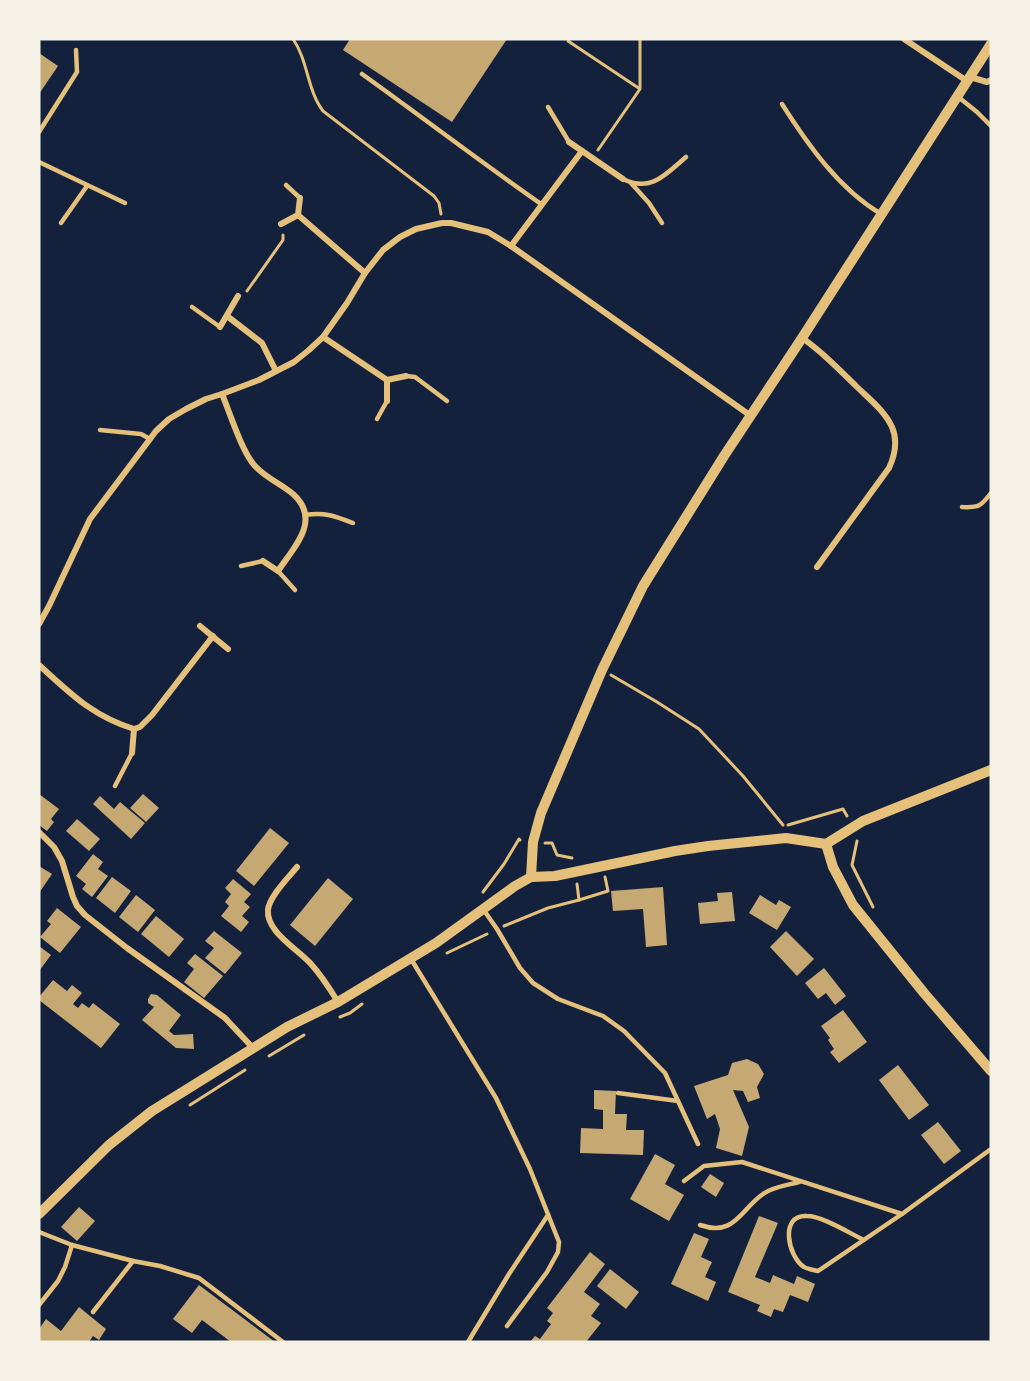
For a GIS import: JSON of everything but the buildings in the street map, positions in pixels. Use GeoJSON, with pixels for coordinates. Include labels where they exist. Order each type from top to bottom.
{"type":"FeatureCollection","features":[{"type":"Feature","properties":{"kind":"street"},"geometry":{"type":"LineString","coordinates":[[904,39],[968,79],[987,82],[991,80]]}},
{"type":"Feature","properties":{"kind":"street"},"geometry":{"type":"LineString","coordinates":[[531,877],[533,842],[541,813],[602,670],[642,586],[991,44]]}},
{"type":"Feature","properties":{"kind":"street"},"geometry":{"type":"LineString","coordinates":[[569,142],[624,179]]}},
{"type":"Feature","properties":{"kind":"street"},"geometry":{"type":"LineString","coordinates":[[512,246],[582,151]]}},
{"type":"Feature","properties":{"kind":"street"},"geometry":{"type":"LineString","coordinates":[[298,215],[300,198]]}},
{"type":"Feature","properties":{"kind":"street"},"geometry":{"type":"LineString","coordinates":[[298,215],[366,273]]}},
{"type":"Feature","properties":{"kind":"street"},"geometry":{"type":"LineString","coordinates":[[281,224],[298,215]]}},
{"type":"Feature","properties":{"kind":"street"},"geometry":{"type":"LineString","coordinates":[[39,624],[90,519],[156,431],[169,419],[206,399],[259,380],[294,362],[323,337],[383,250],[400,237],[417,230],[442,223],[488,232],[512,246],[751,416]]}},
{"type":"Feature","properties":{"kind":"street"},"geometry":{"type":"LineString","coordinates":[[220,327],[238,297]]}},
{"type":"Feature","properties":{"kind":"street"},"geometry":{"type":"LineString","coordinates":[[227,316],[262,343],[276,371]]}},
{"type":"Feature","properties":{"kind":"street"},"geometry":{"type":"LineString","coordinates":[[323,337],[387,380],[406,376]]}},
{"type":"Feature","properties":{"kind":"street"},"geometry":{"type":"LineString","coordinates":[[802,338],[816,347],[883,412],[892,429],[895,443],[895,456],[889,468],[816,567]]}},
{"type":"Feature","properties":{"kind":"street"},"geometry":{"type":"LineString","coordinates":[[387,380],[387,401]]}},
{"type":"Feature","properties":{"kind":"street"},"geometry":{"type":"LineString","coordinates":[[222,394],[247,454],[254,465],[293,495],[303,507],[305,515],[303,535],[278,571],[263,561]]}},
{"type":"Feature","properties":{"kind":"street"},"geometry":{"type":"LineString","coordinates":[[200,626],[228,649]]}},
{"type":"Feature","properties":{"kind":"street"},"geometry":{"type":"LineString","coordinates":[[39,664],[99,715],[116,724],[134,729],[140,727],[152,715],[213,636]]}},
{"type":"Feature","properties":{"kind":"street"},"geometry":{"type":"LineString","coordinates":[[132,753],[134,729]]}},
{"type":"Feature","properties":{"kind":"street"},"geometry":{"type":"LineString","coordinates":[[39,1214],[109,1145],[152,1111],[287,1027],[338,1002],[435,943],[531,877],[555,876],[708,846],[786,838],[826,844],[863,821],[991,770]]}},
{"type":"Feature","properties":{"kind":"street"},"geometry":{"type":"LineString","coordinates":[[39,832],[54,847],[62,861],[77,906],[127,948],[219,1013],[238,1030],[253,1049]]}},
{"type":"Feature","properties":{"kind":"street"},"geometry":{"type":"LineString","coordinates":[[826,844],[833,867],[853,905],[991,1071]]}},
{"type":"Feature","properties":{"kind":"street"},"geometry":{"type":"LineString","coordinates":[[297,867],[274,896],[268,909],[270,923],[282,938],[310,963],[338,1002]]}},
{"type":"Feature","properties":{"kind":"lane"},"geometry":{"type":"LineString","coordinates":[[39,132],[77,72],[76,50]]}},
{"type":"Feature","properties":{"kind":"lane"},"geometry":{"type":"LineString","coordinates":[[362,74],[541,204]]}},
{"type":"Feature","properties":{"kind":"lane"},"geometry":{"type":"LineString","coordinates":[[957,96],[991,126]]}},
{"type":"Feature","properties":{"kind":"lane"},"geometry":{"type":"LineString","coordinates":[[782,104],[800,132],[830,169],[863,203],[881,214]]}},
{"type":"Feature","properties":{"kind":"lane"},"geometry":{"type":"LineString","coordinates":[[548,107],[569,142]]}},
{"type":"Feature","properties":{"kind":"lane"},"geometry":{"type":"LineString","coordinates":[[631,183],[655,182],[686,157]]}},
{"type":"Feature","properties":{"kind":"lane"},"geometry":{"type":"LineString","coordinates":[[39,162],[125,203]]}},
{"type":"Feature","properties":{"kind":"lane"},"geometry":{"type":"LineString","coordinates":[[624,179],[631,183],[649,203],[662,223]]}},
{"type":"Feature","properties":{"kind":"lane"},"geometry":{"type":"LineString","coordinates":[[286,185],[300,198]]}},
{"type":"Feature","properties":{"kind":"lane"},"geometry":{"type":"LineString","coordinates":[[61,223],[87,186]]}},
{"type":"Feature","properties":{"kind":"lane"},"geometry":{"type":"LineString","coordinates":[[192,307],[220,327]]}},
{"type":"Feature","properties":{"kind":"lane"},"geometry":{"type":"LineString","coordinates":[[406,376],[415,378],[447,401]]}},
{"type":"Feature","properties":{"kind":"lane"},"geometry":{"type":"LineString","coordinates":[[377,419],[387,401]]}},
{"type":"Feature","properties":{"kind":"lane"},"geometry":{"type":"LineString","coordinates":[[100,430],[141,434],[150,440]]}},
{"type":"Feature","properties":{"kind":"lane"},"geometry":{"type":"LineString","coordinates":[[962,507],[976,507],[983,504],[991,493]]}},
{"type":"Feature","properties":{"kind":"lane"},"geometry":{"type":"LineString","coordinates":[[305,515],[331,514],[353,523]]}},
{"type":"Feature","properties":{"kind":"lane"},"geometry":{"type":"LineString","coordinates":[[241,566],[263,561]]}},
{"type":"Feature","properties":{"kind":"lane"},"geometry":{"type":"LineString","coordinates":[[278,571],[295,590]]}},
{"type":"Feature","properties":{"kind":"lane"},"geometry":{"type":"LineString","coordinates":[[115,786],[132,753]]}},
{"type":"Feature","properties":{"kind":"lane"},"geometry":{"type":"LineString","coordinates":[[483,909],[520,968],[533,983],[558,999],[603,1016],[624,1031],[665,1073],[698,1144]]}},
{"type":"Feature","properties":{"kind":"lane"},"geometry":{"type":"LineString","coordinates":[[410,958],[496,1098],[530,1169],[559,1242],[558,1252],[546,1272],[507,1326]]}},
{"type":"Feature","properties":{"kind":"lane"},"geometry":{"type":"LineString","coordinates":[[618,1093],[678,1101]]}},
{"type":"Feature","properties":{"kind":"lane"},"geometry":{"type":"LineString","coordinates":[[864,1240],[818,1218],[805,1215],[798,1217],[790,1225],[788,1237],[793,1255],[804,1267],[818,1271],[902,1215],[991,1149]]}},
{"type":"Feature","properties":{"kind":"lane"},"geometry":{"type":"LineString","coordinates":[[684,1181],[704,1166],[742,1162],[902,1215]]}},
{"type":"Feature","properties":{"kind":"lane"},"geometry":{"type":"LineString","coordinates":[[700,1225],[723,1228],[745,1213],[764,1192],[801,1181]]}},
{"type":"Feature","properties":{"kind":"lane"},"geometry":{"type":"LineString","coordinates":[[468,1342],[502,1284],[548,1215]]}},
{"type":"Feature","properties":{"kind":"lane"},"geometry":{"type":"LineString","coordinates":[[39,1232],[72,1245],[160,1266],[199,1278],[283,1342]]}},
{"type":"Feature","properties":{"kind":"lane"},"geometry":{"type":"LineString","coordinates":[[39,1305],[58,1281],[72,1245]]}},
{"type":"Feature","properties":{"kind":"lane"},"geometry":{"type":"LineString","coordinates":[[93,1312],[133,1261]]}},
{"type":"Feature","properties":{"kind":"path"},"geometry":{"type":"LineString","coordinates":[[293,39],[299,48],[323,111],[434,196],[438,203],[442,223]]}},
{"type":"Feature","properties":{"kind":"path"},"geometry":{"type":"LineString","coordinates":[[569,39],[568,41],[640,89]]}},
{"type":"Feature","properties":{"kind":"path"},"geometry":{"type":"LineString","coordinates":[[592,159],[640,89],[640,39]]}},
{"type":"Feature","properties":{"kind":"path"},"geometry":{"type":"LineString","coordinates":[[238,297],[248,290],[283,240],[281,224]]}},
{"type":"Feature","properties":{"kind":"path"},"geometry":{"type":"LineString","coordinates":[[602,670],[699,729],[743,776],[783,826],[791,829]]}},
{"type":"Feature","properties":{"kind":"path"},"geometry":{"type":"LineString","coordinates":[[783,826],[843,809],[851,824]]}},
{"type":"Feature","properties":{"kind":"path"},"geometry":{"type":"LineString","coordinates":[[857,837],[852,865],[874,909]]}},
{"type":"Feature","properties":{"kind":"path"},"geometry":{"type":"LineString","coordinates":[[557,855],[576,859],[579,900]]}},
{"type":"Feature","properties":{"kind":"path"},"geometry":{"type":"LineString","coordinates":[[446,953],[548,908],[608,891],[602,866]]}},
{"type":"Feature","properties":{"kind":"path"},"geometry":{"type":"LineString","coordinates":[[340,1017],[368,1001]]}},
{"type":"Feature","properties":{"kind":"path"},"geometry":{"type":"LineString","coordinates":[[264,1059],[311,1031]]}},
{"type":"Feature","properties":{"kind":"path"},"geometry":{"type":"LineString","coordinates":[[191,1104],[246,1070]]}}]}
